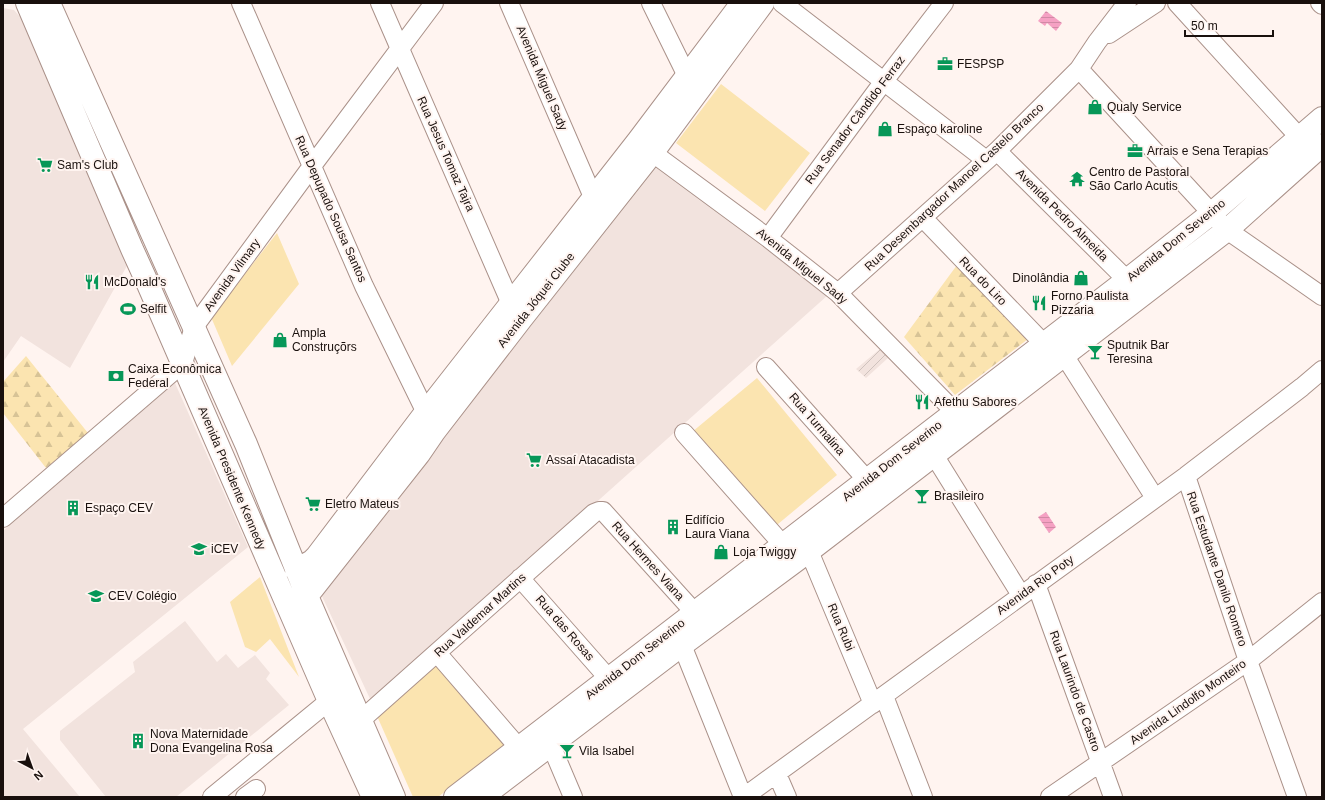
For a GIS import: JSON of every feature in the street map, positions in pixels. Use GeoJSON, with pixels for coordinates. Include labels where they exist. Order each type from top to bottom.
{"type":"FeatureCollection","features":[{"type":"Feature","properties":{"kind":"main road","name":"Avenida Presidente Kennedy"},"geometry":{"type":"LineString","coordinates":[[27,3],[132,249],[183,363],[329,701],[373,797]]}},
{"type":"Feature","properties":{"kind":"main road","name":"Avenida Presidente Kennedy"},"geometry":{"type":"LineString","coordinates":[[49,3],[246,444],[296,570],[394,797]]}},
{"type":"Feature","properties":{"kind":"main road","name":"Avenida Jóquei Clube"},"geometry":{"type":"LineString","coordinates":[[517,311],[593,197],[645,147],[687,76],[742,3]]}},
{"type":"Feature","properties":{"kind":"main road","name":"Avenida Jóquei Clube"},"geometry":{"type":"LineString","coordinates":[[296,570],[312,561],[430,422],[645,147],[763,3]]}},
{"type":"Feature","properties":{"kind":"main road","name":"Avenida Dom Severino"},"geometry":{"type":"LineString","coordinates":[[456,797],[1212,213],[1322,118]]}},
{"type":"Feature","properties":{"kind":"main road","name":"Avenida Dom Severino"},"geometry":{"type":"LineString","coordinates":[[482,797],[682,645],[809,551],[1227,230],[1322,145]]}},
{"type":"Feature","properties":{"kind":"main road","name":"Avenida Jóquei Clube"},"geometry":{"type":"LineString","coordinates":[[307,596],[419,454],[430,422]]}},
{"type":"Feature","properties":{"kind":"street","name":"Rua Depupado Sousa Santos"},"geometry":{"type":"LineString","coordinates":[[241,3],[364,286],[430,422]]}},
{"type":"Feature","properties":{"kind":"street","name":"Rua Jesus Tomaz Tajra"},"geometry":{"type":"LineString","coordinates":[[380,3],[517,311]]}},
{"type":"Feature","properties":{"kind":"street","name":"Avenida Vilmary"},"geometry":{"type":"LineString","coordinates":[[183,363],[194,327],[434,3]]}},
{"type":"Feature","properties":{"kind":"street","name":"Avenida Miguel Sady"},"geometry":{"type":"LineString","coordinates":[[509,3],[593,197]]}},
{"type":"Feature","properties":{"kind":"street"},"geometry":{"type":"LineString","coordinates":[[651,3],[687,76]]}},
{"type":"Feature","properties":{"kind":"street","name":"Avenida Pedro Almeida"},"geometry":{"type":"LineString","coordinates":[[782,3],[884,81],[992,155],[1126,280]]}},
{"type":"Feature","properties":{"kind":"street","name":"Rua Senador Cândido Ferraz"},"geometry":{"type":"LineString","coordinates":[[768,238],[884,81],[944,3]]}},
{"type":"Feature","properties":{"kind":"street","name":"Rua Desembargador Manoel Castelo Branco"},"geometry":{"type":"LineString","coordinates":[[838,293],[992,155],[1079,70],[1097,42],[1127,3]]}},
{"type":"Feature","properties":{"kind":"street"},"geometry":{"type":"LineString","coordinates":[[1097,42],[1156,3]]}},
{"type":"Feature","properties":{"kind":"street"},"geometry":{"type":"LineString","coordinates":[[1177,3],[1300,138]]}},
{"type":"Feature","properties":{"kind":"street"},"geometry":{"type":"LineString","coordinates":[[1079,70],[1227,230],[1322,296]]}},
{"type":"Feature","properties":{"kind":"street","name":"Avenida Miguel Sady"},"geometry":{"type":"LineString","coordinates":[[645,147],[768,238],[838,293],[955,412]]}},
{"type":"Feature","properties":{"kind":"street","name":"Rua do Liro"},"geometry":{"type":"LineString","coordinates":[[923,218],[1044,344]]}},
{"type":"Feature","properties":{"kind":"street"},"geometry":{"type":"LineString","coordinates":[[1064,355],[1155,498]]}},
{"type":"Feature","properties":{"kind":"street"},"geometry":{"type":"LineString","coordinates":[[3,518],[183,363]]}},
{"type":"Feature","properties":{"kind":"street","name":"Rua Turmalina"},"geometry":{"type":"LineString","coordinates":[[766,367],[867,480]]}},
{"type":"Feature","properties":{"kind":"street","name":"Avenida Rio Poty"},"geometry":{"type":"LineString","coordinates":[[744,797],[1186,476],[1322,370]]}},
{"type":"Feature","properties":{"kind":"street"},"geometry":{"type":"LineString","coordinates":[[684,433],[784,545]]}},
{"type":"Feature","properties":{"kind":"street"},"geometry":{"type":"LineString","coordinates":[[934,455],[1021,595]]}},
{"type":"Feature","properties":{"kind":"street","name":"Rua Estudante Danilo Romero"},"geometry":{"type":"LineString","coordinates":[[1186,476],[1248,661],[1298,797]]}},
{"type":"Feature","properties":{"kind":"street","name":"Rua Valdemar Martins"},"geometry":{"type":"LineString","coordinates":[[361,720],[594,513],[599,511]]}},
{"type":"Feature","properties":{"kind":"street","name":"Rua Hermes Viana"},"geometry":{"type":"LineString","coordinates":[[599,511],[603,511],[695,612]]}},
{"type":"Feature","properties":{"kind":"street","name":"Rua Rubi"},"geometry":{"type":"LineString","coordinates":[[809,551],[924,797]]}},
{"type":"Feature","properties":{"kind":"street","name":"Rua das Rosas"},"geometry":{"type":"LineString","coordinates":[[520,578],[609,679]]}},
{"type":"Feature","properties":{"kind":"street","name":"Rua Laurindo de Castro"},"geometry":{"type":"LineString","coordinates":[[1036,584],[1113,797]]}},
{"type":"Feature","properties":{"kind":"street","name":"Avenida Lindolfo Monteiro"},"geometry":{"type":"LineString","coordinates":[[1050,797],[1248,661],[1322,602]]}},
{"type":"Feature","properties":{"kind":"street"},"geometry":{"type":"LineString","coordinates":[[682,645],[744,797]]}},
{"type":"Feature","properties":{"kind":"street"},"geometry":{"type":"LineString","coordinates":[[436,653],[519,748]]}},
{"type":"Feature","properties":{"kind":"street"},"geometry":{"type":"LineString","coordinates":[[212,797],[329,701],[339,691],[344,683]]}},
{"type":"Feature","properties":{"kind":"street"},"geometry":{"type":"LineString","coordinates":[[551,745],[574,797]]}},
{"type":"Feature","properties":{"kind":"street"},"geometry":{"type":"LineString","coordinates":[[777,774],[787,797]]}},
{"type":"Feature","properties":{"kind":"shaded area","name":"Sam's Club"},"geometry":{"type":"Polygon","coordinates":[[[3,8],[14,10],[21,18],[66,118],[128,264],[70,368],[21,336],[3,362],[3,8]]]}},
{"type":"Feature","properties":{"kind":"shaded area"},"geometry":{"type":"Polygon","coordinates":[[[1046,11],[1062,23],[1056,31],[1047,23],[1045,26],[1038,21],[1046,11]]]}},
{"type":"Feature","properties":{"kind":"shaded area","name":"Assaí Atacadista"},"geometry":{"type":"Polygon","coordinates":[[[656,168],[828,295],[372,703],[320,592],[656,168]]]}},
{"type":"Feature","properties":{"kind":"shaded area"},"geometry":{"type":"Polygon","coordinates":[[[881,348],[888,358],[866,378],[856,369],[881,348]]]}},
{"type":"Feature","properties":{"kind":"shaded area","name":"CEV Colégio"},"geometry":{"type":"Polygon","coordinates":[[[175,383],[248,547],[23,729],[80,797],[3,797],[3,531],[175,383]]]}},
{"type":"Feature","properties":{"kind":"shaded area"},"geometry":{"type":"Polygon","coordinates":[[[1046,512],[1056,527],[1049,533],[1038,517],[1046,512]]]}},
{"type":"Feature","properties":{"kind":"shaded area"},"geometry":{"type":"Polygon","coordinates":[[[185,621],[217,662],[226,654],[238,668],[255,655],[270,673],[266,679],[289,705],[176,797],[106,797],[60,740],[60,731],[135,672],[133,662],[185,621]]]}},
{"type":"Feature","properties":{"kind":"green space"},"geometry":{"type":"Polygon","coordinates":[[[721,84],[810,153],[765,211],[676,143],[721,84]]]}},
{"type":"Feature","properties":{"kind":"green space"},"geometry":{"type":"Polygon","coordinates":[[[277,233],[299,284],[232,366],[211,317],[277,233]]]}},
{"type":"Feature","properties":{"kind":"green space"},"geometry":{"type":"Polygon","coordinates":[[[960,261],[1028,339],[955,395],[904,337],[960,261]]]}},
{"type":"Feature","properties":{"kind":"green space"},"geometry":{"type":"Polygon","coordinates":[[[26,356],[88,433],[46,468],[3,413],[3,382],[26,356]]]}},
{"type":"Feature","properties":{"kind":"green space"},"geometry":{"type":"Polygon","coordinates":[[[757,378],[837,475],[772,529],[692,432],[757,378]]]}},
{"type":"Feature","properties":{"kind":"green space"},"geometry":{"type":"Polygon","coordinates":[[[260,577],[299,677],[270,639],[256,652],[245,647],[230,602],[260,577]]]}},
{"type":"Feature","properties":{"kind":"green space"},"geometry":{"type":"Polygon","coordinates":[[[437,661],[506,744],[438,797],[413,797],[377,716],[437,661]]]}},
{"type":"Feature","properties":{"kind":"place","name":"FESPSP"},"geometry":{"type":"Point","coordinates":[945,64]}},
{"type":"Feature","properties":{"kind":"place","name":"Qualy Service"},"geometry":{"type":"Point","coordinates":[1095,107]}},
{"type":"Feature","properties":{"kind":"place","name":"Espaço karoline"},"geometry":{"type":"Point","coordinates":[885,129]}},
{"type":"Feature","properties":{"kind":"place","name":"Arrais e Sena Terapias"},"geometry":{"type":"Point","coordinates":[1135,151]}},
{"type":"Feature","properties":{"kind":"place","name":"Sam's Club"},"geometry":{"type":"Point","coordinates":[45,165]}},
{"type":"Feature","properties":{"kind":"place","name":"Centro de Pastoral São Carlo Acutis"},"geometry":{"type":"Point","coordinates":[1077,179]}},
{"type":"Feature","properties":{"kind":"place","name":"Dinolândia"},"geometry":{"type":"Point","coordinates":[1081,278]}},
{"type":"Feature","properties":{"kind":"place","name":"McDonald's"},"geometry":{"type":"Point","coordinates":[92,282]}},
{"type":"Feature","properties":{"kind":"place","name":"Forno Paulista Pizzaria"},"geometry":{"type":"Point","coordinates":[1039,303]}},
{"type":"Feature","properties":{"kind":"place","name":"Selfit"},"geometry":{"type":"Point","coordinates":[128,309]}},
{"type":"Feature","properties":{"kind":"place","name":"Ampla Construçõrs"},"geometry":{"type":"Point","coordinates":[280,340]}},
{"type":"Feature","properties":{"kind":"place","name":"Sputnik Bar Teresina"},"geometry":{"type":"Point","coordinates":[1095,352]}},
{"type":"Feature","properties":{"kind":"place","name":"Caixa Econômica Federal"},"geometry":{"type":"Point","coordinates":[116,376]}},
{"type":"Feature","properties":{"kind":"place","name":"Afethu Sabores"},"geometry":{"type":"Point","coordinates":[922,402]}},
{"type":"Feature","properties":{"kind":"place","name":"Assaí Atacadista"},"geometry":{"type":"Point","coordinates":[534,460]}},
{"type":"Feature","properties":{"kind":"place","name":"Brasileiro"},"geometry":{"type":"Point","coordinates":[922,496]}},
{"type":"Feature","properties":{"kind":"place","name":"Eletro Mateus"},"geometry":{"type":"Point","coordinates":[313,504]}},
{"type":"Feature","properties":{"kind":"place","name":"Espaço CEV"},"geometry":{"type":"Point","coordinates":[73,508]}},
{"type":"Feature","properties":{"kind":"place","name":"Edifício Laura Viana"},"geometry":{"type":"Point","coordinates":[673,527]}},
{"type":"Feature","properties":{"kind":"place","name":"iCEV"},"geometry":{"type":"Point","coordinates":[199,549]}},
{"type":"Feature","properties":{"kind":"place","name":"Loja Twiggy"},"geometry":{"type":"Point","coordinates":[721,552]}},
{"type":"Feature","properties":{"kind":"place","name":"CEV Colégio"},"geometry":{"type":"Point","coordinates":[96,596]}},
{"type":"Feature","properties":{"kind":"place","name":"Nova Maternidade Dona Evangelina Rosa"},"geometry":{"type":"Point","coordinates":[138,741]}},
{"type":"Feature","properties":{"kind":"place","name":"Vila Isabel"},"geometry":{"type":"Point","coordinates":[567,751]}}]}
